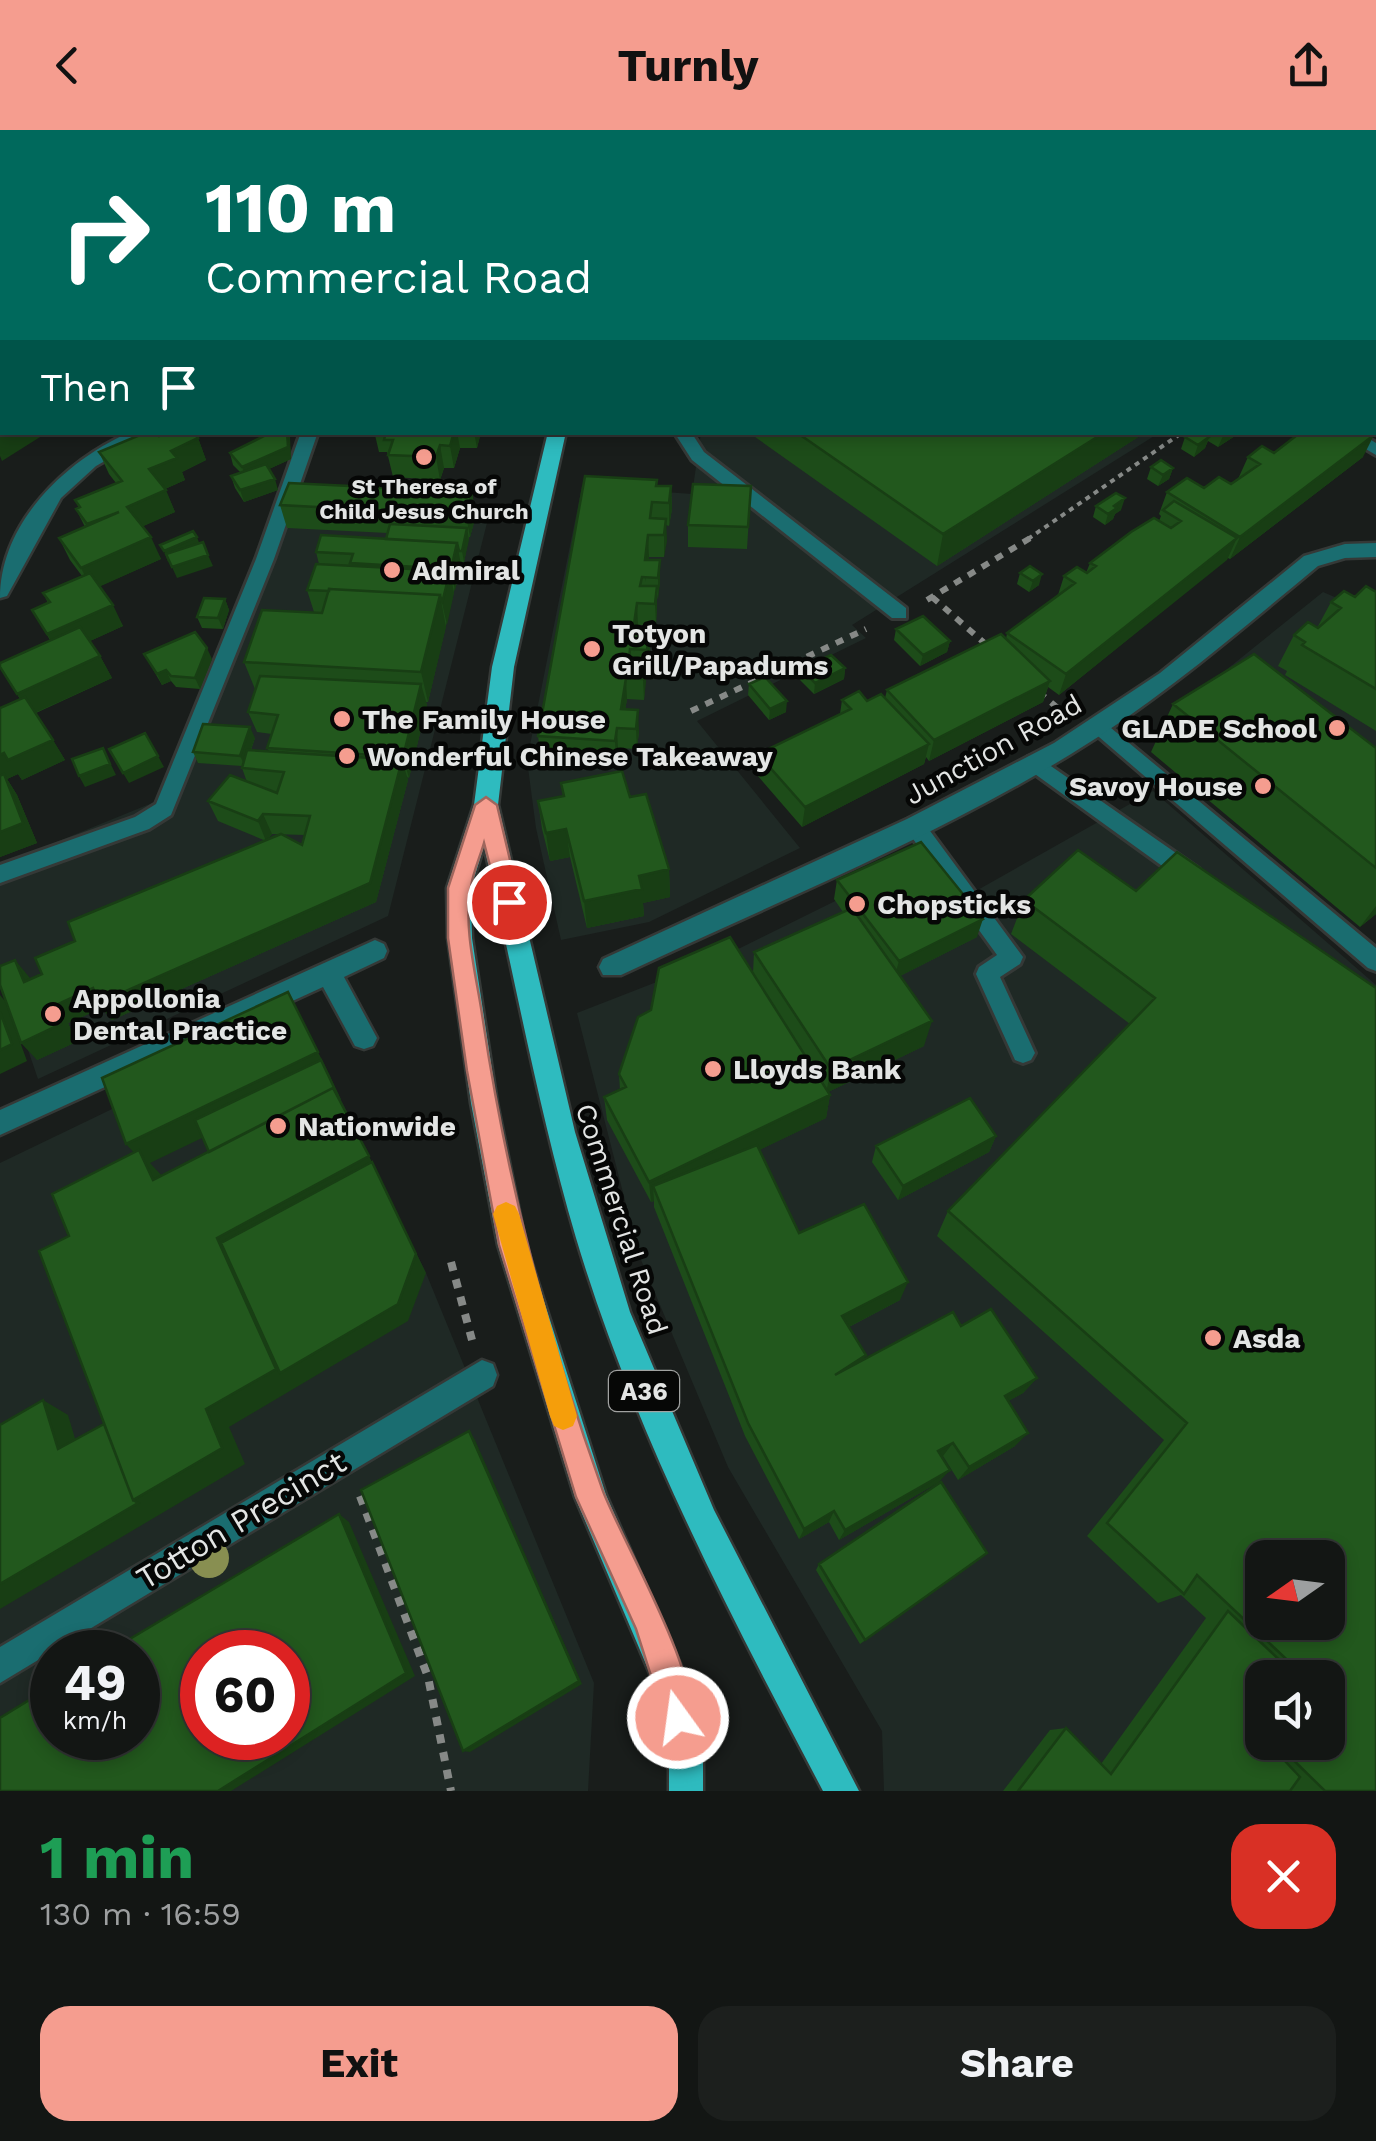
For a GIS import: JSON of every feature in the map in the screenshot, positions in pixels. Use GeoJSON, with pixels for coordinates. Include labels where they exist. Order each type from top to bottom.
{"type":"FeatureCollection","features":[{"type":"Feature","properties":{"kind":"main road","name":"Commercial Road"},"geometry":{"type":"LineString","coordinates":[[557,435],[503,667],[486,805],[459,888],[460,938],[484,1103],[512,1245],[591,1497],[671,1682],[686,1754],[686,1791]]}},
{"type":"Feature","properties":{"kind":"main road","name":"Commercial Road"},"geometry":{"type":"LineString","coordinates":[[486,805],[558,1130],[592,1244],[646,1397],[732,1588],[842,1791]]}},
{"type":"Feature","properties":{"kind":"street"},"geometry":{"type":"LineString","coordinates":[[0,590],[63,479],[107,449],[140,435]]}},
{"type":"Feature","properties":{"kind":"street","name":"Junction Road"},"geometry":{"type":"LineString","coordinates":[[612,967],[915,826],[1035,764],[1168,679],[1312,561],[1345,551],[1376,550]]}},
{"type":"Feature","properties":{"kind":"street"},"geometry":{"type":"LineString","coordinates":[[0,1123],[375,951]]}},
{"type":"Feature","properties":{"kind":"street"},"geometry":{"type":"LineString","coordinates":[[328,972],[364,1038]]}},
{"type":"Feature","properties":{"kind":"street","name":"Totton Precinct"},"geometry":{"type":"LineString","coordinates":[[0,1666],[482,1375]]}},
{"type":"Feature","properties":{"kind":"lane"},"geometry":{"type":"LineString","coordinates":[[0,874],[142,823],[164,809],[265,559],[309,435]]}},
{"type":"Feature","properties":{"kind":"lane"},"geometry":{"type":"LineString","coordinates":[[684,435],[698,456],[899,613]]}},
{"type":"Feature","properties":{"kind":"lane"},"geometry":{"type":"LineString","coordinates":[[1350,435],[1376,450]]}},
{"type":"Feature","properties":{"kind":"lane"},"geometry":{"type":"LineString","coordinates":[[1093,730],[1376,961]]}},
{"type":"Feature","properties":{"kind":"lane"},"geometry":{"type":"LineString","coordinates":[[1035,764],[1214,891]]}},
{"type":"Feature","properties":{"kind":"lane"},"geometry":{"type":"LineString","coordinates":[[915,826],[1012,957],[987,974],[1024,1054]]}},
{"type":"Feature","properties":{"kind":"path"},"geometry":{"type":"LineString","coordinates":[[691,711],[932,597],[1057,522],[1179,435]]}},
{"type":"Feature","properties":{"kind":"path"},"geometry":{"type":"LineString","coordinates":[[932,597],[1002,660]]}},
{"type":"Feature","properties":{"kind":"path"},"geometry":{"type":"LineString","coordinates":[[1030,684],[1093,730]]}},
{"type":"Feature","properties":{"kind":"path"},"geometry":{"type":"LineString","coordinates":[[451,1262],[482,1375]]}},
{"type":"Feature","properties":{"kind":"path"},"geometry":{"type":"LineString","coordinates":[[345,1457],[428,1677],[452,1791]]}},
{"type":"Feature","properties":{"kind":"shaded area"},"geometry":{"type":"Polygon","coordinates":[[[701,435],[1156,435],[852,625],[866,638],[697,721],[800,848],[649,922],[561,940],[536,828],[527,760],[582,486],[692,494],[701,435]]]}},
{"type":"Feature","properties":{"kind":"shaded area"},"geometry":{"type":"Polygon","coordinates":[[[279,498],[491,507],[388,916],[38,1079],[0,968],[0,865],[157,801],[279,498]]]}},
{"type":"Feature","properties":{"kind":"shaded area","name":"GLADE School"},"geometry":{"type":"Polygon","coordinates":[[[1323,592],[1376,615],[1376,783],[1221,674],[1323,592]]]}},
{"type":"Feature","properties":{"kind":"shaded area"},"geometry":{"type":"Polygon","coordinates":[[[1153,791],[1376,985],[1376,1791],[884,1791],[882,1731],[728,1467],[639,1255],[577,1013],[726,955],[916,861],[951,905],[1153,791]]]}},
{"type":"Feature","properties":{"kind":"shaded area"},"geometry":{"type":"Polygon","coordinates":[[[301,1018],[426,1273],[594,1683],[588,1791],[0,1791],[0,1163],[301,1018]]]}},
{"type":"Feature","properties":{"kind":"building"},"geometry":{"type":"Polygon","coordinates":[[[140,435],[198,438],[171,451],[177,458],[149,469],[166,490],[127,507],[151,537],[81,568],[59,538],[119,512],[87,524],[76,509],[80,507],[75,500],[122,481],[99,452],[140,435]]]}},
{"type":"Feature","properties":{"kind":"building"},"geometry":{"type":"Polygon","coordinates":[[[266,435],[287,435],[288,447],[242,467],[230,453],[266,435]]]}},
{"type":"Feature","properties":{"kind":"building"},"geometry":{"type":"Polygon","coordinates":[[[385,435],[453,435],[450,446],[440,445],[436,457],[388,455],[393,440],[384,440],[385,435]]]}},
{"type":"Feature","properties":{"kind":"building"},"geometry":{"type":"Polygon","coordinates":[[[800,435],[1100,435],[943,534],[800,435]]]}},
{"type":"Feature","properties":{"kind":"building"},"geometry":{"type":"Polygon","coordinates":[[[1206,435],[1209,437],[1198,445],[1185,437],[1206,435]]]}},
{"type":"Feature","properties":{"kind":"building"},"geometry":{"type":"Polygon","coordinates":[[[1297,435],[1374,435],[1240,537],[1167,492],[1187,478],[1204,488],[1219,477],[1231,484],[1260,464],[1248,457],[1262,446],[1274,453],[1297,435]]]}},
{"type":"Feature","properties":{"kind":"building"},"geometry":{"type":"Polygon","coordinates":[[[1161,460],[1173,468],[1163,475],[1151,467],[1161,460]]]}},
{"type":"Feature","properties":{"kind":"building"},"geometry":{"type":"Polygon","coordinates":[[[266,464],[275,479],[240,490],[231,476],[266,464]]]}},
{"type":"Feature","properties":{"kind":"building"},"geometry":{"type":"Polygon","coordinates":[[[585,476],[657,480],[656,486],[671,486],[669,503],[652,502],[650,518],[666,519],[664,535],[648,535],[645,560],[660,560],[658,578],[642,577],[640,586],[657,586],[655,604],[637,603],[633,631],[649,632],[647,650],[630,649],[629,660],[645,661],[643,679],[626,678],[621,709],[638,710],[636,729],[617,728],[615,741],[538,736],[585,476]]]}},
{"type":"Feature","properties":{"kind":"building"},"geometry":{"type":"Polygon","coordinates":[[[289,483],[472,492],[466,515],[280,505],[289,483]]]}},
{"type":"Feature","properties":{"kind":"building"},"geometry":{"type":"Polygon","coordinates":[[[693,484],[751,486],[748,527],[688,525],[693,484]]]}},
{"type":"Feature","properties":{"kind":"building"},"geometry":{"type":"Polygon","coordinates":[[[1116,493],[1125,498],[1108,514],[1096,506],[1116,493]]]}},
{"type":"Feature","properties":{"kind":"building"},"geometry":{"type":"Polygon","coordinates":[[[1174,501],[1237,538],[1066,674],[1007,633],[1075,583],[1064,576],[1077,567],[1087,573],[1096,566],[1090,563],[1131,532],[1154,518],[1171,528],[1181,521],[1163,510],[1174,501]]]}},
{"type":"Feature","properties":{"kind":"building"},"geometry":{"type":"Polygon","coordinates":[[[390,524],[467,528],[459,551],[457,543],[386,539],[390,524]]]}},
{"type":"Feature","properties":{"kind":"building"},"geometry":{"type":"Polygon","coordinates":[[[193,531],[197,537],[164,551],[160,545],[193,531]]]}},
{"type":"Feature","properties":{"kind":"building"},"geometry":{"type":"Polygon","coordinates":[[[321,535],[457,543],[451,569],[350,563],[353,554],[316,552],[321,535]]]}},
{"type":"Feature","properties":{"kind":"building"},"geometry":{"type":"Polygon","coordinates":[[[203,542],[208,555],[172,567],[166,554],[203,542]]]}},
{"type":"Feature","properties":{"kind":"building","name":"Admiral"},"geometry":{"type":"Polygon","coordinates":[[[316,564],[450,571],[442,603],[440,595],[307,590],[316,564]]]}},
{"type":"Feature","properties":{"kind":"building"},"geometry":{"type":"Polygon","coordinates":[[[1030,566],[1042,574],[1033,581],[1020,573],[1030,566]]]}},
{"type":"Feature","properties":{"kind":"building"},"geometry":{"type":"Polygon","coordinates":[[[90,573],[113,605],[47,634],[32,610],[50,602],[43,593],[90,573]]]}},
{"type":"Feature","properties":{"kind":"building"},"geometry":{"type":"Polygon","coordinates":[[[1366,586],[1376,592],[1376,689],[1302,645],[1305,642],[1294,635],[1308,622],[1318,628],[1341,608],[1331,602],[1344,591],[1355,597],[1366,586]]]}},
{"type":"Feature","properties":{"kind":"building"},"geometry":{"type":"Polygon","coordinates":[[[329,589],[440,595],[421,672],[244,662],[262,610],[322,613],[329,589]]]}},
{"type":"Feature","properties":{"kind":"building"},"geometry":{"type":"Polygon","coordinates":[[[204,598],[225,599],[218,618],[197,617],[204,598]]]}},
{"type":"Feature","properties":{"kind":"building"},"geometry":{"type":"Polygon","coordinates":[[[923,616],[950,641],[923,655],[896,629],[923,616]]]}},
{"type":"Feature","properties":{"kind":"building"},"geometry":{"type":"Polygon","coordinates":[[[80,627],[100,656],[17,694],[0,663],[80,627]]]}},
{"type":"Feature","properties":{"kind":"building"},"geometry":{"type":"Polygon","coordinates":[[[195,632],[207,648],[195,678],[171,676],[166,670],[157,674],[144,654],[195,632]]]}},
{"type":"Feature","properties":{"kind":"building"},"geometry":{"type":"Polygon","coordinates":[[[1001,634],[1050,681],[934,740],[887,690],[1001,634]]]}},
{"type":"Feature","properties":{"kind":"building"},"geometry":{"type":"Polygon","coordinates":[[[1254,654],[1376,748],[1376,868],[1173,704],[1254,654]]]}},
{"type":"Feature","properties":{"kind":"building"},"geometry":{"type":"Polygon","coordinates":[[[831,655],[845,668],[815,683],[801,669],[831,655]]]}},
{"type":"Feature","properties":{"kind":"building"},"geometry":{"type":"Polygon","coordinates":[[[260,676],[421,684],[403,757],[267,748],[278,715],[248,712],[260,676]]]}},
{"type":"Feature","properties":{"kind":"building"},"geometry":{"type":"Polygon","coordinates":[[[765,677],[787,701],[770,709],[749,684],[765,677]]]}},
{"type":"Feature","properties":{"kind":"building"},"geometry":{"type":"Polygon","coordinates":[[[859,691],[867,701],[881,694],[929,744],[805,807],[758,754],[851,709],[842,700],[859,691]]]}},
{"type":"Feature","properties":{"kind":"building"},"geometry":{"type":"Polygon","coordinates":[[[25,697],[53,740],[8,760],[4,753],[0,755],[0,708],[25,697]]]}},
{"type":"Feature","properties":{"kind":"building"},"geometry":{"type":"Polygon","coordinates":[[[203,724],[250,727],[240,756],[193,752],[203,724]]]}},
{"type":"Feature","properties":{"kind":"building"},"geometry":{"type":"Polygon","coordinates":[[[145,733],[158,756],[123,773],[109,749],[145,733]]]}},
{"type":"Feature","properties":{"kind":"building"},"geometry":{"type":"Polygon","coordinates":[[[103,748],[110,764],[79,776],[72,759],[103,748]]]}},
{"type":"Feature","properties":{"kind":"building"},"geometry":{"type":"Polygon","coordinates":[[[247,750],[402,760],[370,883],[99,1003],[93,988],[54,1006],[61,1024],[21,1043],[0,985],[0,966],[15,960],[24,982],[42,974],[35,958],[75,941],[68,922],[281,834],[302,845],[310,816],[263,814],[258,821],[208,801],[230,775],[277,793],[284,772],[242,768],[247,750]]]}},
{"type":"Feature","properties":{"kind":"building"},"geometry":{"type":"Polygon","coordinates":[[[622,771],[630,797],[646,794],[669,869],[639,876],[642,889],[584,901],[566,829],[546,833],[538,801],[564,796],[561,783],[622,771]]]}},
{"type":"Feature","properties":{"kind":"building"},"geometry":{"type":"Polygon","coordinates":[[[4,774],[23,823],[0,832],[0,776],[4,774]]]}},
{"type":"Feature","properties":{"kind":"building"},"geometry":{"type":"Polygon","coordinates":[[[921,842],[983,919],[899,961],[837,880],[921,842]]]}},
{"type":"Feature","properties":{"kind":"building","name":"Asda"},"geometry":{"type":"Polygon","coordinates":[[[1078,850],[1136,891],[1177,852],[1376,988],[1376,1791],[1325,1791],[1293,1760],[1345,1760],[1345,1660],[1287,1660],[1266,1640],[1345,1640],[1345,1540],[1245,1540],[1245,1620],[1197,1575],[1184,1594],[1107,1523],[1187,1423],[948,1211],[1155,998],[1024,900],[1078,850]]]}},
{"type":"Feature","properties":{"kind":"building"},"geometry":{"type":"Polygon","coordinates":[[[852,908],[932,1021],[831,1069],[754,952],[852,908]]]}},
{"type":"Feature","properties":{"kind":"building","name":"Lloyds Bank"},"geometry":{"type":"Polygon","coordinates":[[[730,937],[830,1095],[649,1182],[604,1097],[626,1087],[619,1074],[638,1017],[651,1010],[659,968],[730,937]]]}},
{"type":"Feature","properties":{"kind":"building"},"geometry":{"type":"Polygon","coordinates":[[[288,992],[318,1052],[126,1144],[102,1078],[288,992]]]}},
{"type":"Feature","properties":{"kind":"building"},"geometry":{"type":"Polygon","coordinates":[[[0,1012],[12,1044],[0,1050],[0,1012]]]}},
{"type":"Feature","properties":{"kind":"building"},"geometry":{"type":"Polygon","coordinates":[[[321,1060],[340,1100],[333,1088],[209,1152],[195,1120],[321,1060]]]}},
{"type":"Feature","properties":{"kind":"building"},"geometry":{"type":"Polygon","coordinates":[[[333,1088],[369,1156],[217,1238],[276,1369],[206,1409],[222,1448],[133,1500],[39,1251],[69,1236],[52,1194],[139,1150],[153,1180],[333,1088]]]}},
{"type":"Feature","properties":{"kind":"building"},"geometry":{"type":"Polygon","coordinates":[[[970,1098],[996,1136],[903,1186],[876,1146],[970,1098]]]}},
{"type":"Feature","properties":{"kind":"building"},"geometry":{"type":"Polygon","coordinates":[[[757,1145],[799,1233],[864,1204],[908,1282],[842,1316],[866,1355],[835,1375],[953,1312],[961,1326],[991,1309],[1037,1378],[1005,1396],[1028,1433],[969,1467],[953,1443],[938,1451],[950,1470],[845,1530],[834,1511],[804,1529],[748,1423],[653,1186],[757,1145]]]}},
{"type":"Feature","properties":{"kind":"building"},"geometry":{"type":"Polygon","coordinates":[[[372,1162],[416,1254],[398,1304],[280,1373],[221,1243],[372,1162]]]}},
{"type":"Feature","properties":{"kind":"building"},"geometry":{"type":"Polygon","coordinates":[[[43,1400],[58,1449],[104,1424],[133,1500],[138,1503],[0,1584],[0,1425],[43,1400]]]}},
{"type":"Feature","properties":{"kind":"building"},"geometry":{"type":"Polygon","coordinates":[[[469,1431],[579,1681],[463,1751],[361,1490],[469,1431]]]}},
{"type":"Feature","properties":{"kind":"building"},"geometry":{"type":"Polygon","coordinates":[[[941,1482],[987,1553],[865,1640],[819,1564],[941,1482]]]}},
{"type":"Feature","properties":{"kind":"building"},"geometry":{"type":"Polygon","coordinates":[[[339,1514],[406,1673],[310,1733],[310,1630],[180,1630],[180,1760],[267,1760],[218,1791],[0,1791],[0,1718],[30,1700],[30,1760],[160,1760],[160,1630],[145,1630],[339,1514]]]}},
{"type":"Feature","properties":{"kind":"building"},"geometry":{"type":"Polygon","coordinates":[[[1228,1611],[1245,1627],[1245,1640],[1258,1640],[1279,1660],[1245,1660],[1245,1760],[1284,1760],[1300,1777],[1290,1791],[1018,1791],[1066,1728],[1111,1774],[1228,1611]]]}},
{"type":"Feature","properties":{"kind":"slow traffic"},"geometry":{"type":"LineString","coordinates":[[506,1214],[538,1340],[563,1416]]}},
{"type":"Feature","properties":{"kind":"place","name":"St Theresa of Child Jesus Church"},"geometry":{"type":"Point","coordinates":[424,457]}},
{"type":"Feature","properties":{"kind":"place","name":"Admiral"},"geometry":{"type":"Point","coordinates":[392,570]}},
{"type":"Feature","properties":{"kind":"place","name":"Totyon Grill/Papadums"},"geometry":{"type":"Point","coordinates":[592,649]}},
{"type":"Feature","properties":{"kind":"place","name":"The Family House"},"geometry":{"type":"Point","coordinates":[342,719]}},
{"type":"Feature","properties":{"kind":"place","name":"GLADE School"},"geometry":{"type":"Point","coordinates":[1337,728]}},
{"type":"Feature","properties":{"kind":"place","name":"Wonderful Chinese Takeaway"},"geometry":{"type":"Point","coordinates":[347,756]}},
{"type":"Feature","properties":{"kind":"place","name":"Savoy House"},"geometry":{"type":"Point","coordinates":[1263,786]}},
{"type":"Feature","properties":{"kind":"place","name":"Chopsticks"},"geometry":{"type":"Point","coordinates":[857,904]}},
{"type":"Feature","properties":{"kind":"place","name":"Appollonia Dental Practice"},"geometry":{"type":"Point","coordinates":[53,1014]}},
{"type":"Feature","properties":{"kind":"place","name":"Lloyds Bank"},"geometry":{"type":"Point","coordinates":[713,1069]}},
{"type":"Feature","properties":{"kind":"place","name":"Nationwide"},"geometry":{"type":"Point","coordinates":[278,1126]}},
{"type":"Feature","properties":{"kind":"place","name":"Asda"},"geometry":{"type":"Point","coordinates":[1213,1338]}},
{"type":"Feature","properties":{"kind":"route"},"geometry":{"type":"LineString","coordinates":[[509,902],[486,805],[459,888],[460,938],[478,1071],[512,1245],[538,1340],[591,1497],[649,1624],[671,1682],[678,1718]]}}]}
